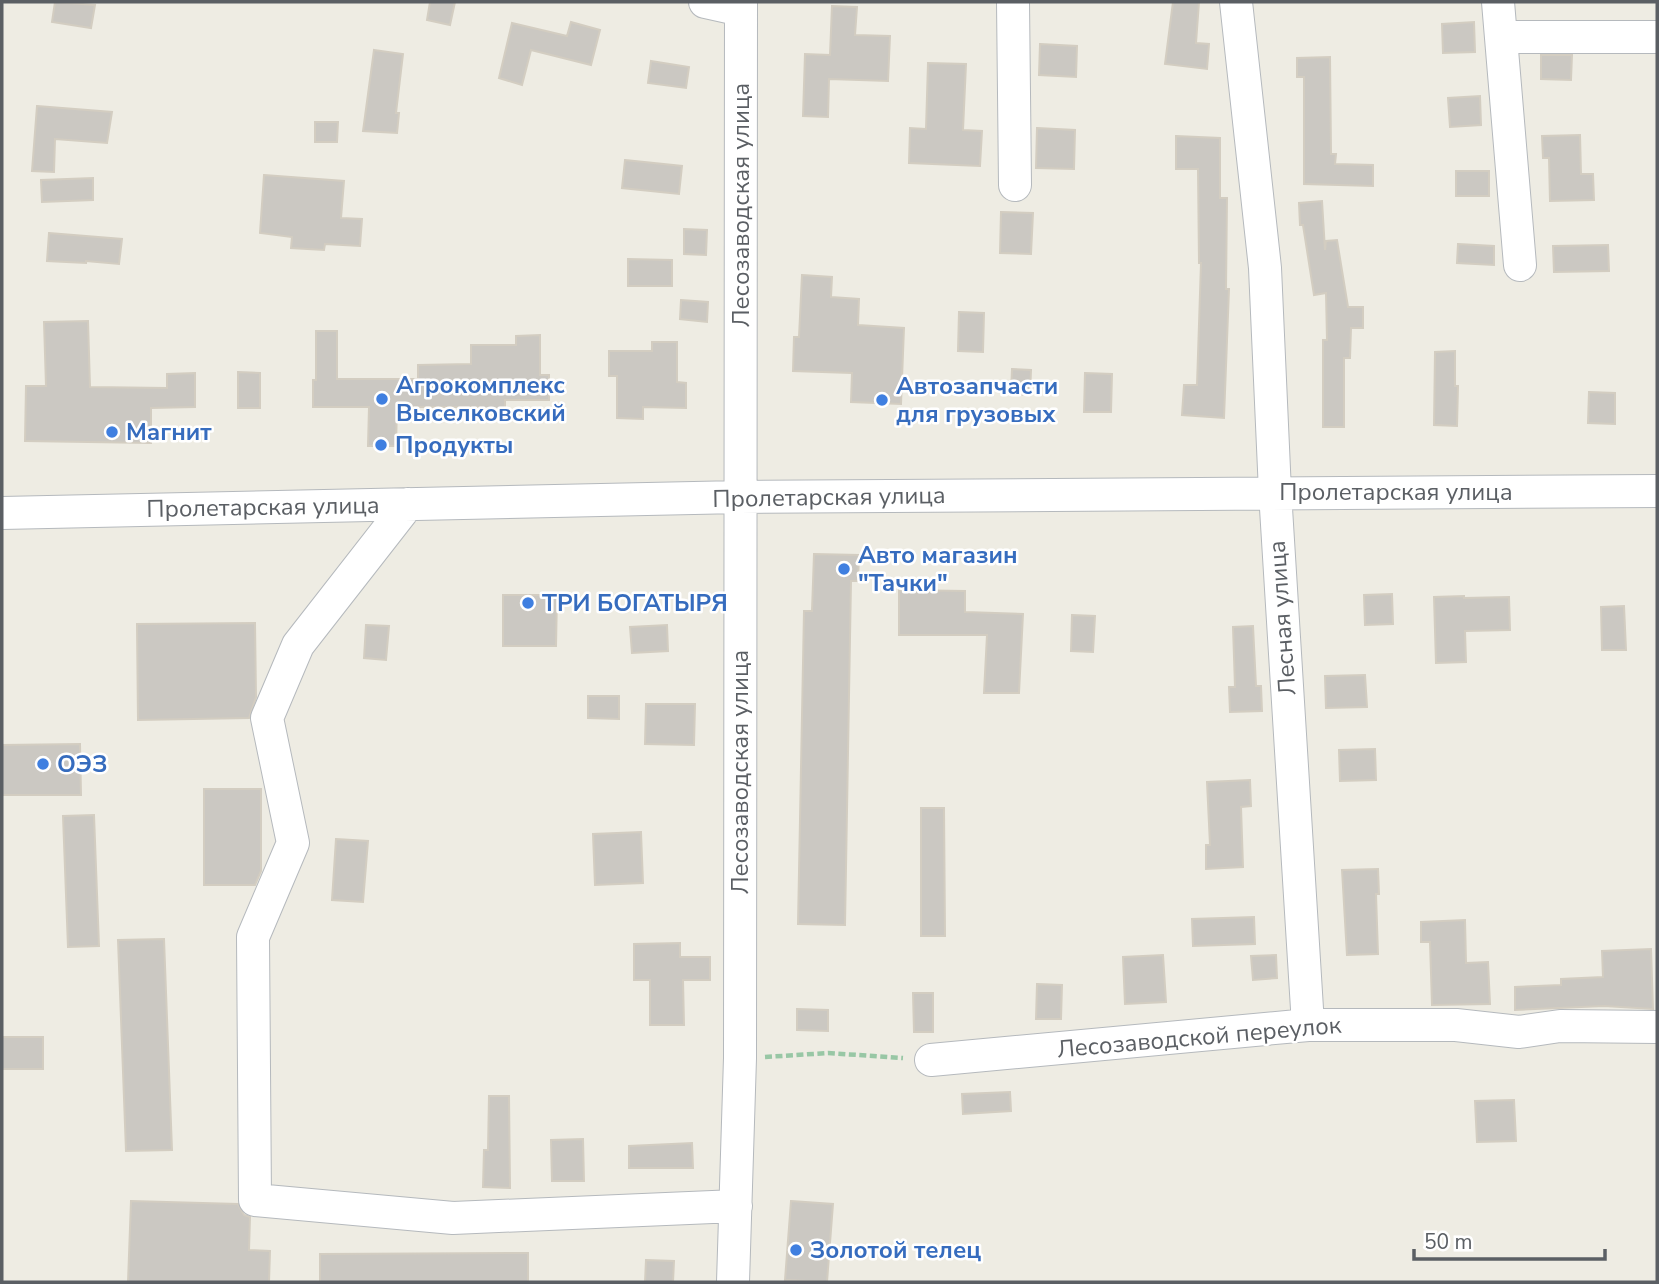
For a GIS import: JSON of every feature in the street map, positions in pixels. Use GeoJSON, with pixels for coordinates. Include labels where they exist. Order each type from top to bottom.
{"type":"FeatureCollection","features":[{"type":"Feature","properties":{"kind":"street"},"geometry":{"type":"LineString","coordinates":[[705,2],[741,6]]}},
{"type":"Feature","properties":{"kind":"street"},"geometry":{"type":"LineString","coordinates":[[1013,2],[1014,185]]}},
{"type":"Feature","properties":{"kind":"street","name":"Лесная улица"},"geometry":{"type":"LineString","coordinates":[[1236,2],[1265,268],[1275,492],[1308,1025]]}},
{"type":"Feature","properties":{"kind":"street"},"geometry":{"type":"LineString","coordinates":[[1498,2],[1520,265]]}},
{"type":"Feature","properties":{"kind":"street","name":"Лесозаводская улица"},"geometry":{"type":"LineString","coordinates":[[733,1282],[740,1058],[741,6]]}},
{"type":"Feature","properties":{"kind":"street"},"geometry":{"type":"LineString","coordinates":[[1502,37],[1657,37]]}},
{"type":"Feature","properties":{"kind":"street","name":"Пролетарская улица"},"geometry":{"type":"LineString","coordinates":[[2,513],[740,497],[1657,491]]}},
{"type":"Feature","properties":{"kind":"street"},"geometry":{"type":"LineString","coordinates":[[408,504],[298,645],[267,718],[293,843],[253,937],[255,1200],[453,1218],[736,1206]]}},
{"type":"Feature","properties":{"kind":"street","name":"Лесозаводской переулок"},"geometry":{"type":"LineString","coordinates":[[931,1060],[1308,1025],[1456,1025],[1519,1032],[1560,1026],[1657,1027]]}},
{"type":"Feature","properties":{"kind":"path"},"geometry":{"type":"LineString","coordinates":[[740,1058],[828,1053],[931,1060]]}},
{"type":"Feature","properties":{"kind":"building"},"geometry":{"type":"Polygon","coordinates":[[[55,2],[95,5],[91,28],[52,22],[55,2]]]}},
{"type":"Feature","properties":{"kind":"building"},"geometry":{"type":"Polygon","coordinates":[[[430,2],[455,2],[450,25],[427,20],[430,2]]]}},
{"type":"Feature","properties":{"kind":"building"},"geometry":{"type":"Polygon","coordinates":[[[1173,2],[1199,2],[1196,43],[1209,44],[1207,69],[1165,64],[1173,2]]]}},
{"type":"Feature","properties":{"kind":"building"},"geometry":{"type":"Polygon","coordinates":[[[832,6],[857,7],[855,35],[890,36],[888,81],[829,79],[828,117],[803,116],[805,54],[830,55],[832,6]]]}},
{"type":"Feature","properties":{"kind":"building"},"geometry":{"type":"Polygon","coordinates":[[[571,22],[600,30],[591,65],[531,50],[522,85],[499,78],[512,23],[567,36],[571,22]]]}},
{"type":"Feature","properties":{"kind":"building"},"geometry":{"type":"Polygon","coordinates":[[[1474,22],[1475,52],[1443,53],[1442,24],[1474,22]]]}},
{"type":"Feature","properties":{"kind":"building"},"geometry":{"type":"Polygon","coordinates":[[[1040,44],[1077,46],[1076,77],[1039,75],[1040,44]]]}},
{"type":"Feature","properties":{"kind":"building"},"geometry":{"type":"Polygon","coordinates":[[[374,50],[403,54],[396,113],[399,113],[397,133],[363,131],[374,50]]]}},
{"type":"Feature","properties":{"kind":"building"},"geometry":{"type":"Polygon","coordinates":[[[1541,55],[1572,55],[1571,80],[1541,79],[1541,55]]]}},
{"type":"Feature","properties":{"kind":"building"},"geometry":{"type":"Polygon","coordinates":[[[1330,57],[1331,154],[1336,154],[1335,164],[1373,165],[1373,186],[1304,184],[1304,77],[1297,77],[1297,58],[1330,57]]]}},
{"type":"Feature","properties":{"kind":"building"},"geometry":{"type":"Polygon","coordinates":[[[651,61],[689,67],[686,88],[648,83],[651,61]]]}},
{"type":"Feature","properties":{"kind":"building"},"geometry":{"type":"Polygon","coordinates":[[[928,63],[966,64],[963,130],[982,131],[980,166],[909,163],[910,128],[926,129],[928,63]]]}},
{"type":"Feature","properties":{"kind":"building"},"geometry":{"type":"Polygon","coordinates":[[[1480,96],[1481,125],[1450,127],[1448,98],[1480,96]]]}},
{"type":"Feature","properties":{"kind":"building"},"geometry":{"type":"Polygon","coordinates":[[[37,106],[112,112],[107,143],[55,139],[54,172],[32,171],[37,106]]]}},
{"type":"Feature","properties":{"kind":"building"},"geometry":{"type":"Polygon","coordinates":[[[315,122],[338,122],[337,142],[315,142],[315,122]]]}},
{"type":"Feature","properties":{"kind":"building"},"geometry":{"type":"Polygon","coordinates":[[[1037,128],[1075,130],[1074,169],[1036,168],[1037,128]]]}},
{"type":"Feature","properties":{"kind":"building"},"geometry":{"type":"Polygon","coordinates":[[[1580,135],[1581,174],[1593,174],[1594,200],[1550,201],[1549,158],[1543,158],[1542,136],[1580,135]]]}},
{"type":"Feature","properties":{"kind":"building"},"geometry":{"type":"Polygon","coordinates":[[[1176,136],[1220,138],[1220,198],[1227,198],[1226,289],[1229,289],[1224,418],[1182,415],[1184,385],[1197,385],[1201,263],[1198,169],[1176,169],[1176,136]]]}},
{"type":"Feature","properties":{"kind":"building"},"geometry":{"type":"Polygon","coordinates":[[[625,160],[682,166],[679,194],[622,188],[625,160]]]}},
{"type":"Feature","properties":{"kind":"building"},"geometry":{"type":"Polygon","coordinates":[[[1456,171],[1489,171],[1489,196],[1456,196],[1456,171]]]}},
{"type":"Feature","properties":{"kind":"building"},"geometry":{"type":"Polygon","coordinates":[[[264,175],[344,181],[341,218],[362,219],[360,246],[325,244],[324,250],[291,248],[292,237],[260,233],[264,175]]]}},
{"type":"Feature","properties":{"kind":"building"},"geometry":{"type":"Polygon","coordinates":[[[93,178],[93,200],[42,202],[41,180],[93,178]]]}},
{"type":"Feature","properties":{"kind":"building"},"geometry":{"type":"Polygon","coordinates":[[[1322,201],[1325,250],[1326,241],[1337,240],[1348,307],[1363,307],[1363,328],[1351,328],[1350,358],[1344,358],[1344,427],[1323,427],[1326,293],[1314,295],[1303,225],[1300,225],[1299,203],[1322,201]]]}},
{"type":"Feature","properties":{"kind":"building"},"geometry":{"type":"Polygon","coordinates":[[[1001,212],[1033,213],[1031,254],[1000,253],[1001,212]]]}},
{"type":"Feature","properties":{"kind":"building"},"geometry":{"type":"Polygon","coordinates":[[[684,229],[707,230],[706,255],[684,254],[684,229]]]}},
{"type":"Feature","properties":{"kind":"building"},"geometry":{"type":"Polygon","coordinates":[[[49,233],[122,239],[119,264],[47,261],[49,233]]]}},
{"type":"Feature","properties":{"kind":"building"},"geometry":{"type":"Polygon","coordinates":[[[1458,244],[1494,246],[1494,265],[1457,263],[1458,244]]]}},
{"type":"Feature","properties":{"kind":"building"},"geometry":{"type":"Polygon","coordinates":[[[1608,245],[1609,271],[1554,272],[1553,246],[1608,245]]]}},
{"type":"Feature","properties":{"kind":"building"},"geometry":{"type":"Polygon","coordinates":[[[628,259],[672,260],[672,286],[628,286],[628,259]]]}},
{"type":"Feature","properties":{"kind":"building"},"geometry":{"type":"Polygon","coordinates":[[[802,275],[832,277],[831,297],[859,299],[858,325],[904,328],[901,404],[851,402],[852,373],[793,371],[794,337],[799,337],[802,275]]]}},
{"type":"Feature","properties":{"kind":"building"},"geometry":{"type":"Polygon","coordinates":[[[681,300],[708,302],[707,322],[680,319],[681,300]]]}},
{"type":"Feature","properties":{"kind":"building"},"geometry":{"type":"Polygon","coordinates":[[[959,312],[984,313],[983,352],[958,351],[959,312]]]}},
{"type":"Feature","properties":{"kind":"building"},"geometry":{"type":"Polygon","coordinates":[[[88,321],[90,387],[167,388],[167,374],[195,373],[195,407],[151,408],[151,443],[25,441],[26,386],[46,386],[44,322],[88,321]]]}},
{"type":"Feature","properties":{"kind":"building"},"geometry":{"type":"Polygon","coordinates":[[[316,331],[337,331],[337,379],[418,379],[418,365],[471,364],[471,345],[516,345],[516,336],[540,335],[540,375],[549,375],[549,400],[505,400],[505,410],[480,410],[480,407],[397,407],[396,446],[368,446],[369,407],[313,407],[316,331]]]}},
{"type":"Feature","properties":{"kind":"building"},"geometry":{"type":"Polygon","coordinates":[[[652,342],[677,342],[677,382],[686,383],[686,408],[643,407],[643,419],[617,418],[617,376],[609,376],[609,351],[652,351],[652,342]]]}},
{"type":"Feature","properties":{"kind":"building"},"geometry":{"type":"Polygon","coordinates":[[[1455,351],[1457,426],[1434,425],[1435,352],[1455,351]]]}},
{"type":"Feature","properties":{"kind":"building"},"geometry":{"type":"Polygon","coordinates":[[[1012,369],[1031,370],[1030,395],[1011,394],[1012,369]]]}},
{"type":"Feature","properties":{"kind":"building"},"geometry":{"type":"Polygon","coordinates":[[[238,372],[260,373],[260,408],[238,408],[238,372]]]}},
{"type":"Feature","properties":{"kind":"building"},"geometry":{"type":"Polygon","coordinates":[[[1085,373],[1112,374],[1111,412],[1084,412],[1085,373]]]}},
{"type":"Feature","properties":{"kind":"building"},"geometry":{"type":"Polygon","coordinates":[[[1589,392],[1615,393],[1615,424],[1588,423],[1589,392]]]}},
{"type":"Feature","properties":{"kind":"building"},"geometry":{"type":"Polygon","coordinates":[[[814,554],[859,555],[858,581],[851,581],[845,925],[798,924],[804,611],[812,611],[814,554]]]}},
{"type":"Feature","properties":{"kind":"building"},"geometry":{"type":"Polygon","coordinates":[[[899,590],[965,591],[965,612],[1023,614],[1019,693],[984,693],[987,635],[899,635],[899,590]]]}},
{"type":"Feature","properties":{"kind":"building"},"geometry":{"type":"Polygon","coordinates":[[[1392,594],[1393,624],[1365,625],[1364,595],[1392,594]]]}},
{"type":"Feature","properties":{"kind":"building"},"geometry":{"type":"Polygon","coordinates":[[[503,595],[557,595],[556,646],[503,646],[503,595]]]}},
{"type":"Feature","properties":{"kind":"building"},"geometry":{"type":"Polygon","coordinates":[[[1434,597],[1509,597],[1510,630],[1465,631],[1466,662],[1436,663],[1434,597]]]}},
{"type":"Feature","properties":{"kind":"building"},"geometry":{"type":"Polygon","coordinates":[[[1624,606],[1626,650],[1602,650],[1601,607],[1624,606]]]}},
{"type":"Feature","properties":{"kind":"building"},"geometry":{"type":"Polygon","coordinates":[[[1072,615],[1095,616],[1093,652],[1071,651],[1072,615]]]}},
{"type":"Feature","properties":{"kind":"building"},"geometry":{"type":"Polygon","coordinates":[[[255,623],[256,697],[249,718],[138,720],[137,624],[255,623]]]}},
{"type":"Feature","properties":{"kind":"building"},"geometry":{"type":"Polygon","coordinates":[[[366,625],[389,626],[386,660],[364,658],[366,625]]]}},
{"type":"Feature","properties":{"kind":"building"},"geometry":{"type":"Polygon","coordinates":[[[667,625],[668,651],[632,653],[630,627],[667,625]]]}},
{"type":"Feature","properties":{"kind":"building"},"geometry":{"type":"Polygon","coordinates":[[[1253,626],[1256,686],[1261,686],[1262,711],[1230,712],[1229,687],[1235,687],[1233,627],[1253,626]]]}},
{"type":"Feature","properties":{"kind":"building"},"geometry":{"type":"Polygon","coordinates":[[[1365,675],[1367,707],[1326,708],[1325,676],[1365,675]]]}},
{"type":"Feature","properties":{"kind":"building"},"geometry":{"type":"Polygon","coordinates":[[[588,696],[619,696],[619,719],[588,718],[588,696]]]}},
{"type":"Feature","properties":{"kind":"building"},"geometry":{"type":"Polygon","coordinates":[[[646,704],[695,704],[694,745],[645,744],[646,704]]]}},
{"type":"Feature","properties":{"kind":"building"},"geometry":{"type":"Polygon","coordinates":[[[80,744],[81,795],[2,795],[2,745],[80,744]]]}},
{"type":"Feature","properties":{"kind":"building"},"geometry":{"type":"Polygon","coordinates":[[[1375,749],[1376,780],[1340,781],[1339,750],[1375,749]]]}},
{"type":"Feature","properties":{"kind":"building"},"geometry":{"type":"Polygon","coordinates":[[[1250,780],[1251,806],[1241,807],[1243,867],[1206,869],[1206,845],[1210,845],[1207,782],[1250,780]]]}},
{"type":"Feature","properties":{"kind":"building"},"geometry":{"type":"Polygon","coordinates":[[[204,789],[261,789],[261,871],[255,885],[204,885],[204,789]]]}},
{"type":"Feature","properties":{"kind":"building"},"geometry":{"type":"Polygon","coordinates":[[[921,808],[944,808],[945,936],[921,936],[921,808]]]}},
{"type":"Feature","properties":{"kind":"building"},"geometry":{"type":"Polygon","coordinates":[[[94,815],[99,946],[68,947],[63,816],[94,815]]]}},
{"type":"Feature","properties":{"kind":"building"},"geometry":{"type":"Polygon","coordinates":[[[641,832],[643,883],[595,885],[593,834],[641,832]]]}},
{"type":"Feature","properties":{"kind":"building"},"geometry":{"type":"Polygon","coordinates":[[[336,839],[368,841],[363,902],[332,900],[336,839]]]}},
{"type":"Feature","properties":{"kind":"building"},"geometry":{"type":"Polygon","coordinates":[[[1378,869],[1378,954],[1347,955],[1342,870],[1378,869]]]}},
{"type":"Feature","properties":{"kind":"building"},"geometry":{"type":"Polygon","coordinates":[[[1254,917],[1255,944],[1193,946],[1192,919],[1254,917]]]}},
{"type":"Feature","properties":{"kind":"building"},"geometry":{"type":"Polygon","coordinates":[[[1465,920],[1466,963],[1488,962],[1490,1004],[1432,1005],[1430,942],[1421,942],[1421,922],[1465,920]]]}},
{"type":"Feature","properties":{"kind":"building"},"geometry":{"type":"Polygon","coordinates":[[[164,939],[172,1150],[126,1151],[118,940],[164,939]]]}},
{"type":"Feature","properties":{"kind":"building"},"geometry":{"type":"Polygon","coordinates":[[[680,943],[680,957],[710,957],[710,980],[683,980],[684,1025],[650,1025],[650,980],[634,980],[634,944],[680,943]]]}},
{"type":"Feature","properties":{"kind":"building"},"geometry":{"type":"Polygon","coordinates":[[[1651,949],[1653,1009],[1604,1006],[1515,1010],[1515,987],[1561,985],[1561,979],[1603,977],[1602,951],[1651,949]]]}},
{"type":"Feature","properties":{"kind":"building"},"geometry":{"type":"Polygon","coordinates":[[[1163,955],[1166,1002],[1125,1004],[1123,957],[1163,955]]]}},
{"type":"Feature","properties":{"kind":"building"},"geometry":{"type":"Polygon","coordinates":[[[1276,955],[1277,978],[1253,980],[1251,956],[1276,955]]]}},
{"type":"Feature","properties":{"kind":"building"},"geometry":{"type":"Polygon","coordinates":[[[1037,984],[1062,985],[1061,1019],[1036,1019],[1037,984]]]}},
{"type":"Feature","properties":{"kind":"building"},"geometry":{"type":"Polygon","coordinates":[[[913,993],[933,993],[933,1032],[914,1032],[913,993]]]}},
{"type":"Feature","properties":{"kind":"building"},"geometry":{"type":"Polygon","coordinates":[[[797,1009],[828,1010],[828,1031],[797,1030],[797,1009]]]}},
{"type":"Feature","properties":{"kind":"building"},"geometry":{"type":"Polygon","coordinates":[[[2,1037],[43,1037],[43,1069],[2,1069],[2,1037]]]}},
{"type":"Feature","properties":{"kind":"building"},"geometry":{"type":"Polygon","coordinates":[[[1010,1092],[1011,1111],[963,1114],[962,1094],[1010,1092]]]}},
{"type":"Feature","properties":{"kind":"building"},"geometry":{"type":"Polygon","coordinates":[[[489,1096],[509,1096],[510,1188],[483,1187],[484,1150],[488,1150],[489,1096]]]}},
{"type":"Feature","properties":{"kind":"building"},"geometry":{"type":"Polygon","coordinates":[[[1514,1100],[1516,1141],[1477,1142],[1475,1101],[1514,1100]]]}},
{"type":"Feature","properties":{"kind":"building"},"geometry":{"type":"Polygon","coordinates":[[[583,1139],[584,1181],[552,1181],[551,1140],[583,1139]]]}},
{"type":"Feature","properties":{"kind":"building"},"geometry":{"type":"Polygon","coordinates":[[[692,1143],[693,1168],[629,1168],[629,1146],[692,1143]]]}},
{"type":"Feature","properties":{"kind":"building"},"geometry":{"type":"Polygon","coordinates":[[[131,1201],[238,1204],[244,1215],[250,1217],[249,1250],[270,1251],[269,1282],[128,1282],[131,1201]]]}},
{"type":"Feature","properties":{"kind":"building"},"geometry":{"type":"Polygon","coordinates":[[[791,1201],[833,1204],[827,1282],[785,1280],[791,1201]]]}},
{"type":"Feature","properties":{"kind":"building"},"geometry":{"type":"Polygon","coordinates":[[[528,1253],[528,1282],[320,1282],[320,1254],[528,1253]]]}},
{"type":"Feature","properties":{"kind":"building"},"geometry":{"type":"Polygon","coordinates":[[[646,1260],[674,1261],[673,1282],[645,1282],[646,1260]]]}},
{"type":"Feature","properties":{"kind":"place","name":"Агрокомплекс Выселковский"},"geometry":{"type":"Point","coordinates":[382,399]}},
{"type":"Feature","properties":{"kind":"place","name":"Автозапчасти для грузовых"},"geometry":{"type":"Point","coordinates":[882,400]}},
{"type":"Feature","properties":{"kind":"place","name":"Магнит"},"geometry":{"type":"Point","coordinates":[112,432]}},
{"type":"Feature","properties":{"kind":"place","name":"Продукты"},"geometry":{"type":"Point","coordinates":[381,445]}},
{"type":"Feature","properties":{"kind":"place","name":"Авто магазин \"Тачки\""},"geometry":{"type":"Point","coordinates":[844,569]}},
{"type":"Feature","properties":{"kind":"place","name":"ТРИ БОГАТЫРЯ"},"geometry":{"type":"Point","coordinates":[528,603]}},
{"type":"Feature","properties":{"kind":"place","name":"ОЭЗ"},"geometry":{"type":"Point","coordinates":[43,764]}},
{"type":"Feature","properties":{"kind":"place","name":"Золотой телец"},"geometry":{"type":"Point","coordinates":[796,1250]}}]}
